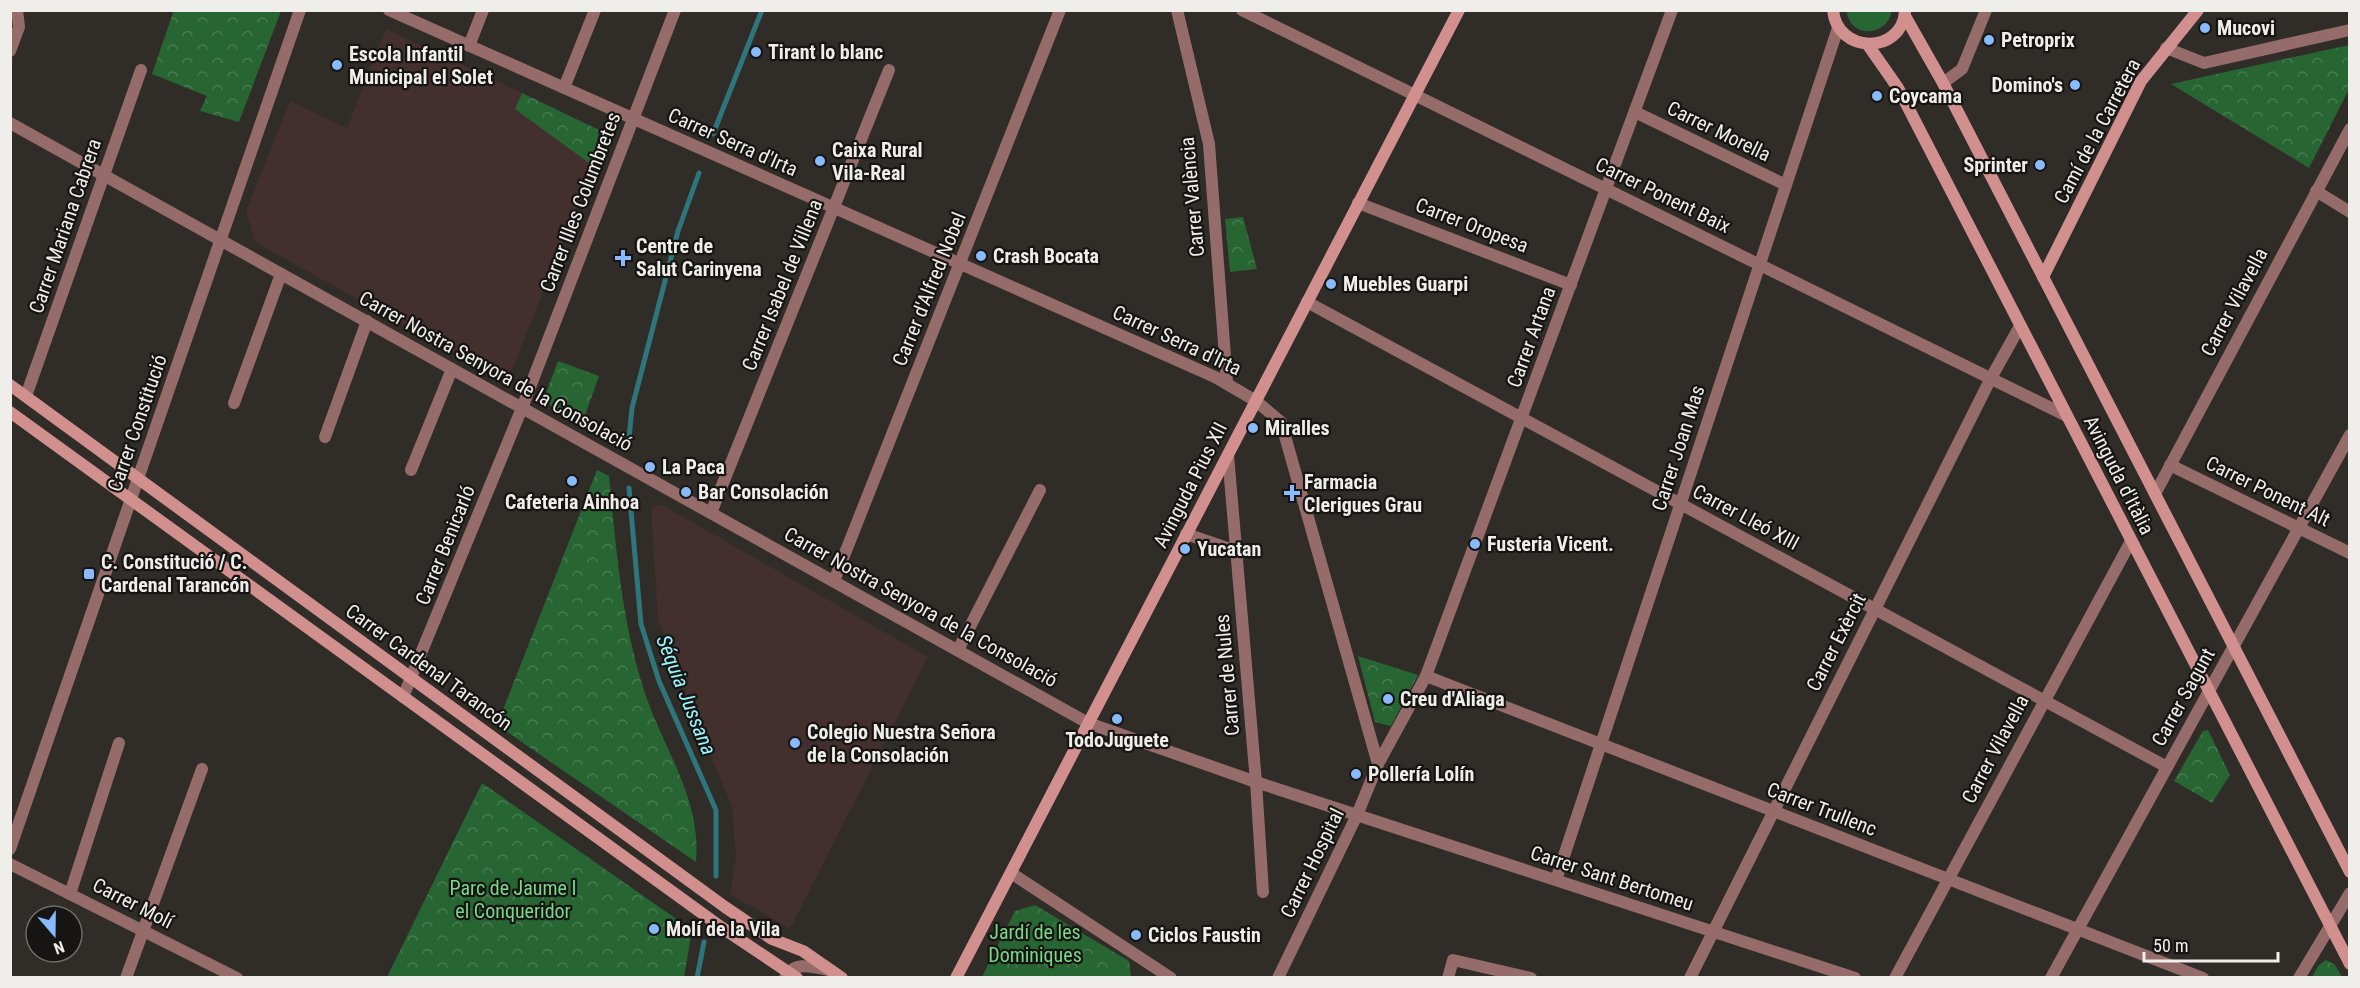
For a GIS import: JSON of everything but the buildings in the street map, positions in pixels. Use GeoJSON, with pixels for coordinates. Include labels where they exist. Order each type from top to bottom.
{"type":"FeatureCollection","features":[{"type":"Feature","properties":{"kind":"main road","name":"Avinguda Pius XII"},"geometry":{"type":"LineString","coordinates":[[956,978],[1459,10]]}},
{"type":"Feature","properties":{"kind":"main road"},"geometry":{"type":"LineString","coordinates":[[1822,10],[1835,19],[1846,37],[1857,43],[1868,45],[1881,43],[1892,37],[1900,28],[1905,13]]}},
{"type":"Feature","properties":{"kind":"main road","name":"Camí de la Carretera"},"geometry":{"type":"LineString","coordinates":[[2043,277],[2141,81],[2198,10]]}},
{"type":"Feature","properties":{"kind":"main road","name":"Avinguda d'Itàlia"},"geometry":{"type":"LineString","coordinates":[[1905,13],[1943,82],[2349,872]]}},
{"type":"Feature","properties":{"kind":"main road","name":"Avinguda d'Itàlia"},"geometry":{"type":"LineString","coordinates":[[1868,45],[1898,88],[2349,964]]}},
{"type":"Feature","properties":{"kind":"main road","name":"Carrer Cardenal Tarancón"},"geometry":{"type":"LineString","coordinates":[[10,385],[725,907],[772,939],[803,951],[842,978]]}},
{"type":"Feature","properties":{"kind":"main road","name":"Carrer Cardenal Tarancón"},"geometry":{"type":"LineString","coordinates":[[10,412],[790,976]]}},
{"type":"Feature","properties":{"kind":"street"},"geometry":{"type":"LineString","coordinates":[[10,51],[19,27],[17,10]]}},
{"type":"Feature","properties":{"kind":"street","name":"Carrer Constitució"},"geometry":{"type":"LineString","coordinates":[[10,849],[300,10]]}},
{"type":"Feature","properties":{"kind":"street","name":"Carrer Serra d'Irta"},"geometry":{"type":"LineString","coordinates":[[389,10],[1227,382],[1256,401]]}},
{"type":"Feature","properties":{"kind":"street"},"geometry":{"type":"LineString","coordinates":[[469,46],[483,10]]}},
{"type":"Feature","properties":{"kind":"street"},"geometry":{"type":"LineString","coordinates":[[564,88],[595,10]]}},
{"type":"Feature","properties":{"kind":"street","name":"Carrer Illes Columbretes"},"geometry":{"type":"LineString","coordinates":[[522,408],[675,10]]}},
{"type":"Feature","properties":{"kind":"street","name":"Carrer d'Alfred Nobel"},"geometry":{"type":"LineString","coordinates":[[834,581],[1060,10]]}},
{"type":"Feature","properties":{"kind":"street","name":"Carrer València"},"geometry":{"type":"LineString","coordinates":[[1177,10],[1209,144],[1227,382]]}},
{"type":"Feature","properties":{"kind":"street","name":"Carrer Ponent Baix"},"geometry":{"type":"LineString","coordinates":[[1242,10],[2067,416]]}},
{"type":"Feature","properties":{"kind":"street","name":"Carrer Artana"},"geometry":{"type":"LineString","coordinates":[[1378,764],[1426,676],[1672,10]]}},
{"type":"Feature","properties":{"kind":"street"},"geometry":{"type":"LineString","coordinates":[[1943,82],[1962,69],[1986,10]]}},
{"type":"Feature","properties":{"kind":"street","name":"Carrer Joan Mas"},"geometry":{"type":"LineString","coordinates":[[1556,880],[1786,185],[1835,19]]}},
{"type":"Feature","properties":{"kind":"street"},"geometry":{"type":"LineString","coordinates":[[2166,48],[2205,63],[2349,30]]}},
{"type":"Feature","properties":{"kind":"street","name":"Carrer Mariana Cabrera"},"geometry":{"type":"LineString","coordinates":[[26,396],[141,70]]}},
{"type":"Feature","properties":{"kind":"street","name":"Carrer Isabel de Villena"},"geometry":{"type":"LineString","coordinates":[[711,513],[889,70]]}},
{"type":"Feature","properties":{"kind":"street","name":"Carrer Morella"},"geometry":{"type":"LineString","coordinates":[[1635,112],[1786,185]]}},
{"type":"Feature","properties":{"kind":"street","name":"Carrer Nostra Senyora de la Consolació"},"geometry":{"type":"LineString","coordinates":[[10,123],[1088,723],[1256,782]]}},
{"type":"Feature","properties":{"kind":"street","name":"Carrer Vilavella"},"geometry":{"type":"LineString","coordinates":[[2155,494],[2349,129]]}},
{"type":"Feature","properties":{"kind":"street"},"geometry":{"type":"LineString","coordinates":[[2316,191],[2349,212]]}},
{"type":"Feature","properties":{"kind":"street","name":"Carrer Oropesa"},"geometry":{"type":"LineString","coordinates":[[1359,203],[1571,285]]}},
{"type":"Feature","properties":{"kind":"street"},"geometry":{"type":"LineString","coordinates":[[234,403],[281,273]]}},
{"type":"Feature","properties":{"kind":"street","name":"Carrer Lleó XIII"},"geometry":{"type":"LineString","coordinates":[[1307,302],[2167,767]]}},
{"type":"Feature","properties":{"kind":"street"},"geometry":{"type":"LineString","coordinates":[[325,438],[367,321]]}},
{"type":"Feature","properties":{"kind":"street","name":"Carrer Exèrcit"},"geometry":{"type":"LineString","coordinates":[[1690,978],[1991,378],[2020,326]]}},
{"type":"Feature","properties":{"kind":"street"},"geometry":{"type":"LineString","coordinates":[[411,470],[452,369]]}},
{"type":"Feature","properties":{"kind":"street"},"geometry":{"type":"LineString","coordinates":[[1256,401],[1281,422],[1378,764]]}},
{"type":"Feature","properties":{"kind":"street","name":"Carrer Benicarló"},"geometry":{"type":"LineString","coordinates":[[403,697],[522,408]]}},
{"type":"Feature","properties":{"kind":"street","name":"Carrer Sagunt"},"geometry":{"type":"LineString","coordinates":[[2051,978],[2349,435]]}},
{"type":"Feature","properties":{"kind":"street","name":"Carrer de Nules"},"geometry":{"type":"LineString","coordinates":[[1228,455],[1256,782],[1263,892]]}},
{"type":"Feature","properties":{"kind":"street","name":"Carrer Ponent Alt"},"geometry":{"type":"LineString","coordinates":[[2170,465],[2349,553]]}},
{"type":"Feature","properties":{"kind":"street"},"geometry":{"type":"LineString","coordinates":[[958,650],[1040,490]]}},
{"type":"Feature","properties":{"kind":"street"},"geometry":{"type":"LineString","coordinates":[[1186,534],[1236,551]]}},
{"type":"Feature","properties":{"kind":"street","name":"Carrer Vilavella"},"geometry":{"type":"LineString","coordinates":[[1895,978],[2131,540]]}},
{"type":"Feature","properties":{"kind":"street","name":"Carrer Trullenc"},"geometry":{"type":"LineString","coordinates":[[1426,676],[2203,978]]}},
{"type":"Feature","properties":{"kind":"street"},"geometry":{"type":"LineString","coordinates":[[70,894],[119,743]]}},
{"type":"Feature","properties":{"kind":"street","name":"Carrer Hospital"},"geometry":{"type":"LineString","coordinates":[[1278,978],[1357,815],[1378,764]]}},
{"type":"Feature","properties":{"kind":"street"},"geometry":{"type":"LineString","coordinates":[[126,978],[202,769]]}},
{"type":"Feature","properties":{"kind":"street","name":"Carrer Sant Bertomeu"},"geometry":{"type":"LineString","coordinates":[[1256,782],[1855,978]]}},
{"type":"Feature","properties":{"kind":"street","name":"Carrer Molí"},"geometry":{"type":"LineString","coordinates":[[10,864],[237,978]]}},
{"type":"Feature","properties":{"kind":"street"},"geometry":{"type":"LineString","coordinates":[[1011,873],[1171,978]]}},
{"type":"Feature","properties":{"kind":"street"},"geometry":{"type":"LineString","coordinates":[[2299,978],[2349,893]]}},
{"type":"Feature","properties":{"kind":"street"},"geometry":{"type":"LineString","coordinates":[[1448,978],[1453,960],[1531,978]]}},
{"type":"Feature","properties":{"kind":"street","name":"Carrer Cardenal Tarancón"},"geometry":{"type":"LineString","coordinates":[[790,976],[804,965],[830,970]]}},
{"type":"Feature","properties":{"kind":"shaded area"},"geometry":{"type":"Polygon","coordinates":[[[386,29],[522,93],[516,109],[593,166],[512,370],[497,377],[255,242],[246,211],[290,101],[347,128],[386,29]]]}},
{"type":"Feature","properties":{"kind":"shaded area","name":"Colegio Nuestra Señora de la Consolación"},"geometry":{"type":"Polygon","coordinates":[[[661,504],[928,657],[790,929],[730,894],[736,856],[732,807],[679,679],[658,619],[651,509],[661,504]]]}},
{"type":"Feature","properties":{"kind":"green space"},"geometry":{"type":"Polygon","coordinates":[[[174,10],[281,11],[239,122],[200,111],[207,96],[152,74],[174,10]]]}},
{"type":"Feature","properties":{"kind":"green space"},"geometry":{"type":"Polygon","coordinates":[[[1847,10],[1892,11],[1883,26],[1868,31],[1854,26],[1849,20],[1847,10]]]}},
{"type":"Feature","properties":{"kind":"green space"},"geometry":{"type":"Polygon","coordinates":[[[2349,45],[2349,89],[2309,168],[2171,84],[2349,45]]]}},
{"type":"Feature","properties":{"kind":"green space"},"geometry":{"type":"Polygon","coordinates":[[[522,93],[599,130],[593,166],[515,109],[522,93]]]}},
{"type":"Feature","properties":{"kind":"green space"},"geometry":{"type":"Polygon","coordinates":[[[1243,217],[1257,269],[1230,272],[1225,219],[1243,217]]]}},
{"type":"Feature","properties":{"kind":"green space"},"geometry":{"type":"Polygon","coordinates":[[[558,361],[599,376],[583,421],[551,407],[546,393],[558,361]]]}},
{"type":"Feature","properties":{"kind":"green space"},"geometry":{"type":"Polygon","coordinates":[[[597,470],[609,476],[620,581],[629,633],[642,684],[678,771],[693,815],[696,862],[497,725],[597,470]]]}},
{"type":"Feature","properties":{"kind":"green space"},"geometry":{"type":"Polygon","coordinates":[[[1358,656],[1418,675],[1391,726],[1375,722],[1358,656]]]}},
{"type":"Feature","properties":{"kind":"green space"},"geometry":{"type":"Polygon","coordinates":[[[2208,730],[2230,775],[2212,803],[2174,781],[2203,731],[2208,730]]]}},
{"type":"Feature","properties":{"kind":"green space","name":"Parc de Jaume I el Conqueridor"},"geometry":{"type":"Polygon","coordinates":[[[482,783],[692,930],[684,977],[387,977],[482,783]]]}},
{"type":"Feature","properties":{"kind":"green space","name":"Jardí de les Dominiques"},"geometry":{"type":"Polygon","coordinates":[[[1035,905],[1129,961],[1131,977],[982,977],[1015,911],[1035,905]]]}},
{"type":"Feature","properties":{"kind":"green space"},"geometry":{"type":"Polygon","coordinates":[[[2326,960],[2335,965],[2342,977],[2312,977],[2318,966],[2326,960]]]}},
{"type":"Feature","properties":{"kind":"waterway","name":"Séquia Jussana"},"geometry":{"type":"LineString","coordinates":[[713,134],[762,10]]}},
{"type":"Feature","properties":{"kind":"waterway","name":"Séquia Jussana"},"geometry":{"type":"LineString","coordinates":[[628,448],[632,408],[678,231],[699,173]]}},
{"type":"Feature","properties":{"kind":"waterway","name":"Séquia Jussana"},"geometry":{"type":"LineString","coordinates":[[629,488],[641,624],[659,681],[716,810],[716,876]]}},
{"type":"Feature","properties":{"kind":"waterway","name":"Séquia Jussana"},"geometry":{"type":"LineString","coordinates":[[697,978],[704,942]]}},
{"type":"Feature","properties":{"kind":"place","name":"Mucovi"},"geometry":{"type":"Point","coordinates":[2205,28]}},
{"type":"Feature","properties":{"kind":"place","name":"Petroprix"},"geometry":{"type":"Point","coordinates":[1989,40]}},
{"type":"Feature","properties":{"kind":"place","name":"Tirant lo blanc"},"geometry":{"type":"Point","coordinates":[756,52]}},
{"type":"Feature","properties":{"kind":"place","name":"Escola Infantil Municipal el Solet"},"geometry":{"type":"Point","coordinates":[337,65]}},
{"type":"Feature","properties":{"kind":"place","name":"Domino's"},"geometry":{"type":"Point","coordinates":[2075,85]}},
{"type":"Feature","properties":{"kind":"place","name":"Coycama"},"geometry":{"type":"Point","coordinates":[1877,96]}},
{"type":"Feature","properties":{"kind":"place","name":"Caixa Rural Vila-Real"},"geometry":{"type":"Point","coordinates":[820,161]}},
{"type":"Feature","properties":{"kind":"place","name":"Sprinter"},"geometry":{"type":"Point","coordinates":[2040,165]}},
{"type":"Feature","properties":{"kind":"place","name":"Crash Bocata"},"geometry":{"type":"Point","coordinates":[981,256]}},
{"type":"Feature","properties":{"kind":"place","name":"Centre de Salut Carinyena"},"geometry":{"type":"Point","coordinates":[623,258]}},
{"type":"Feature","properties":{"kind":"place","name":"Muebles Guarpi"},"geometry":{"type":"Point","coordinates":[1331,284]}},
{"type":"Feature","properties":{"kind":"place","name":"Miralles"},"geometry":{"type":"Point","coordinates":[1253,428]}},
{"type":"Feature","properties":{"kind":"place","name":"La Paca"},"geometry":{"type":"Point","coordinates":[650,467]}},
{"type":"Feature","properties":{"kind":"place","name":"Cafeteria Ainhoa"},"geometry":{"type":"Point","coordinates":[572,481]}},
{"type":"Feature","properties":{"kind":"place","name":"Bar Consolación"},"geometry":{"type":"Point","coordinates":[686,492]}},
{"type":"Feature","properties":{"kind":"place","name":"Farmacia Clerigues Grau"},"geometry":{"type":"Point","coordinates":[1292,493]}},
{"type":"Feature","properties":{"kind":"place","name":"Fusteria Vicent."},"geometry":{"type":"Point","coordinates":[1475,544]}},
{"type":"Feature","properties":{"kind":"place","name":"Yucatan"},"geometry":{"type":"Point","coordinates":[1185,549]}},
{"type":"Feature","properties":{"kind":"place","name":"C. Constitució / C. Cardenal Tarancón"},"geometry":{"type":"Point","coordinates":[89,574]}},
{"type":"Feature","properties":{"kind":"place","name":"Creu d'Aliaga"},"geometry":{"type":"Point","coordinates":[1388,699]}},
{"type":"Feature","properties":{"kind":"place","name":"TodoJuguete"},"geometry":{"type":"Point","coordinates":[1117,719]}},
{"type":"Feature","properties":{"kind":"place","name":"Colegio Nuestra Señora de la Consolación"},"geometry":{"type":"Point","coordinates":[795,743]}},
{"type":"Feature","properties":{"kind":"place","name":"Pollería Lolín"},"geometry":{"type":"Point","coordinates":[1356,774]}},
{"type":"Feature","properties":{"kind":"place","name":"Molí de la Vila"},"geometry":{"type":"Point","coordinates":[654,929]}},
{"type":"Feature","properties":{"kind":"place","name":"Ciclos Faustin"},"geometry":{"type":"Point","coordinates":[1136,935]}}]}
